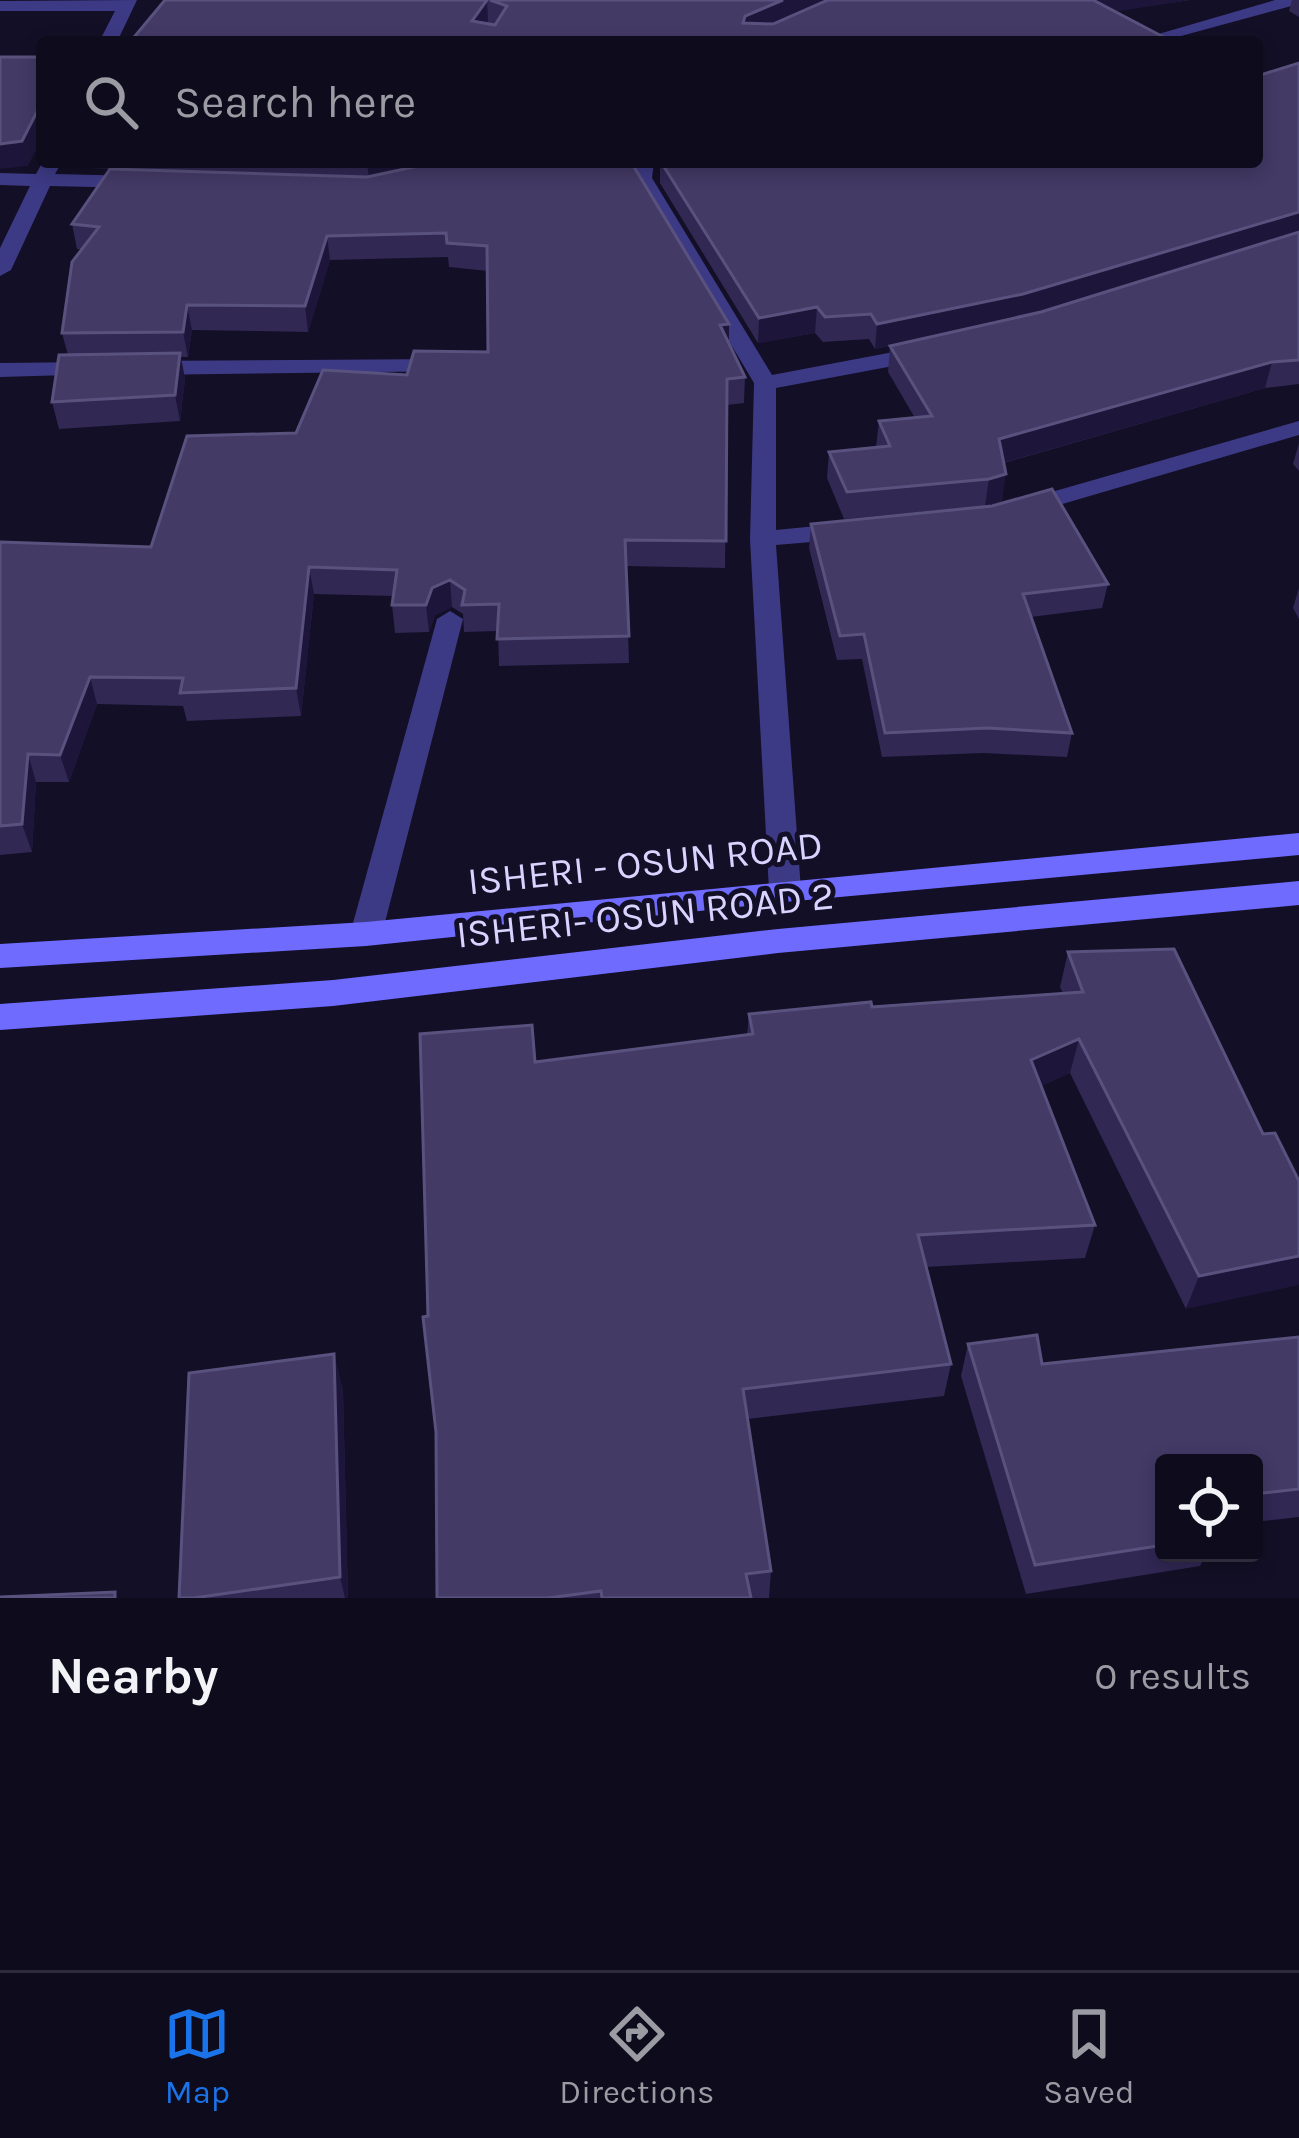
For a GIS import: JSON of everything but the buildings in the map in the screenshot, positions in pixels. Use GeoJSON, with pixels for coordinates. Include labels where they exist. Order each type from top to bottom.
{"type":"FeatureCollection","features":[{"type":"Feature","properties":{"kind":"main road","name":"ISHERI - OSUN ROAD"},"geometry":{"type":"LineString","coordinates":[[0,956],[366,934],[784,890],[1299,844]]}},
{"type":"Feature","properties":{"kind":"main road","name":"ISHERI- OSUN ROAD 2"},"geometry":{"type":"LineString","coordinates":[[0,1017],[332,993],[778,941],[1299,893]]}},
{"type":"Feature","properties":{"kind":"street"},"geometry":{"type":"LineString","coordinates":[[1162,36],[1294,0]]}},
{"type":"Feature","properties":{"kind":"street"},"geometry":{"type":"LineString","coordinates":[[0,6],[127,3],[111,36]]}},
{"type":"Feature","properties":{"kind":"street"},"geometry":{"type":"LineString","coordinates":[[0,179],[47,171],[160,183]]}},
{"type":"Feature","properties":{"kind":"street"},"geometry":{"type":"LineString","coordinates":[[0,270],[47,171]]}},
{"type":"Feature","properties":{"kind":"street"},"geometry":{"type":"LineString","coordinates":[[649,171],[764,382],[764,539],[784,890]]}},
{"type":"Feature","properties":{"kind":"street"},"geometry":{"type":"LineString","coordinates":[[764,382],[941,350]]}},
{"type":"Feature","properties":{"kind":"street"},"geometry":{"type":"LineString","coordinates":[[0,370],[452,366]]}},
{"type":"Feature","properties":{"kind":"street"},"geometry":{"type":"LineString","coordinates":[[988,517],[1299,428]]}},
{"type":"Feature","properties":{"kind":"street"},"geometry":{"type":"LineString","coordinates":[[764,539],[876,528]]}},
{"type":"Feature","properties":{"kind":"street"},"geometry":{"type":"LineString","coordinates":[[366,934],[450,619]]}}]}
